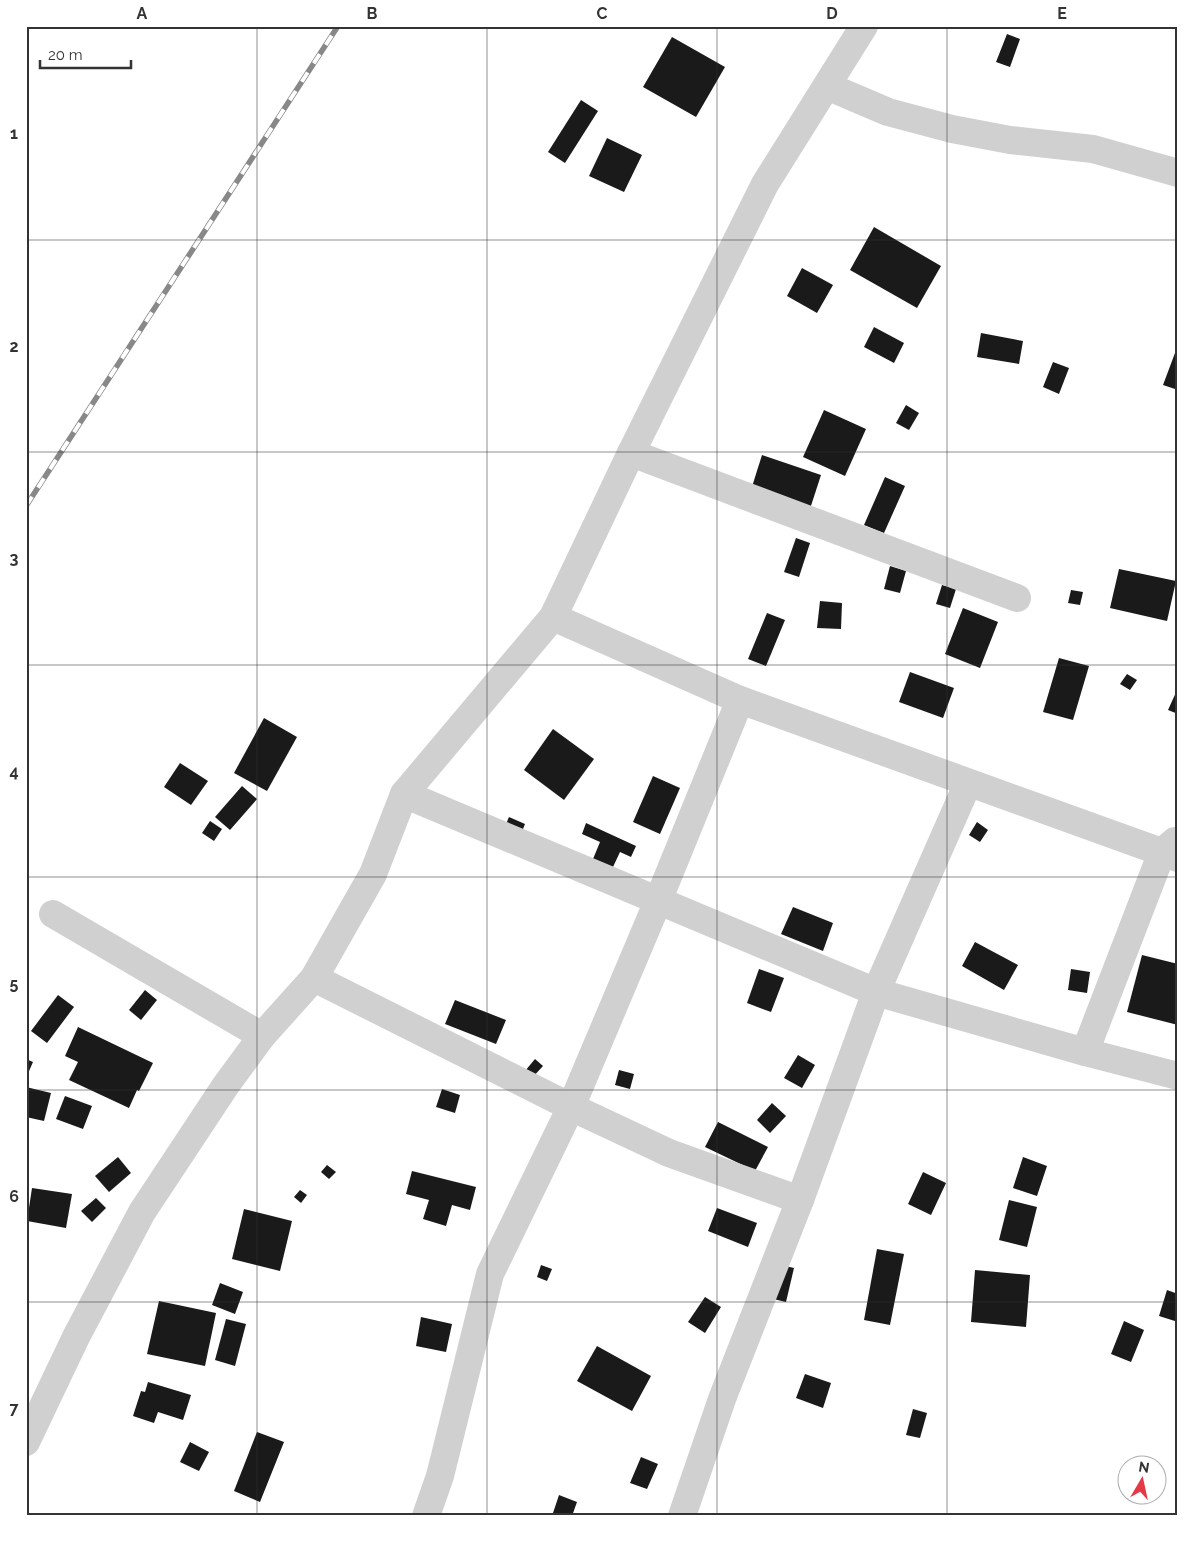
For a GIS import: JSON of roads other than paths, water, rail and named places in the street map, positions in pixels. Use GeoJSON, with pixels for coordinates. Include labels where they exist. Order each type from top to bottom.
{"type":"FeatureCollection","features":[{"type":"Feature","properties":{"kind":"street"},"geometry":{"type":"LineString","coordinates":[[26,1442],[76,1337],[142,1212],[226,1085],[262,1036],[314,978],[373,874],[404,794],[553,617],[765,184],[864,26]]}},
{"type":"Feature","properties":{"kind":"street"},"geometry":{"type":"LineString","coordinates":[[827,86],[888,112],[952,129],[1010,140],[1093,149],[1178,173]]}},
{"type":"Feature","properties":{"kind":"street"},"geometry":{"type":"LineString","coordinates":[[632,453],[1017,598]]}},
{"type":"Feature","properties":{"kind":"street"},"geometry":{"type":"LineString","coordinates":[[553,617],[740,700],[968,783],[1172,849],[1085,1052]]}},
{"type":"Feature","properties":{"kind":"street"},"geometry":{"type":"LineString","coordinates":[[426,1516],[440,1476],[490,1274],[571,1107],[740,700]]}},
{"type":"Feature","properties":{"kind":"street"},"geometry":{"type":"LineString","coordinates":[[682,1516],[722,1400],[800,1200],[876,992],[968,783]]}},
{"type":"Feature","properties":{"kind":"street"},"geometry":{"type":"LineString","coordinates":[[404,794],[876,992],[1085,1052],[1178,1076]]}},
{"type":"Feature","properties":{"kind":"street"},"geometry":{"type":"LineString","coordinates":[[53,914],[262,1036]]}},
{"type":"Feature","properties":{"kind":"street"},"geometry":{"type":"LineString","coordinates":[[314,978],[571,1107],[669,1153],[800,1200]]}},
{"type":"Feature","properties":{"kind":"railway"},"geometry":{"type":"LineString","coordinates":[[26,506],[338,26]]}}]}
